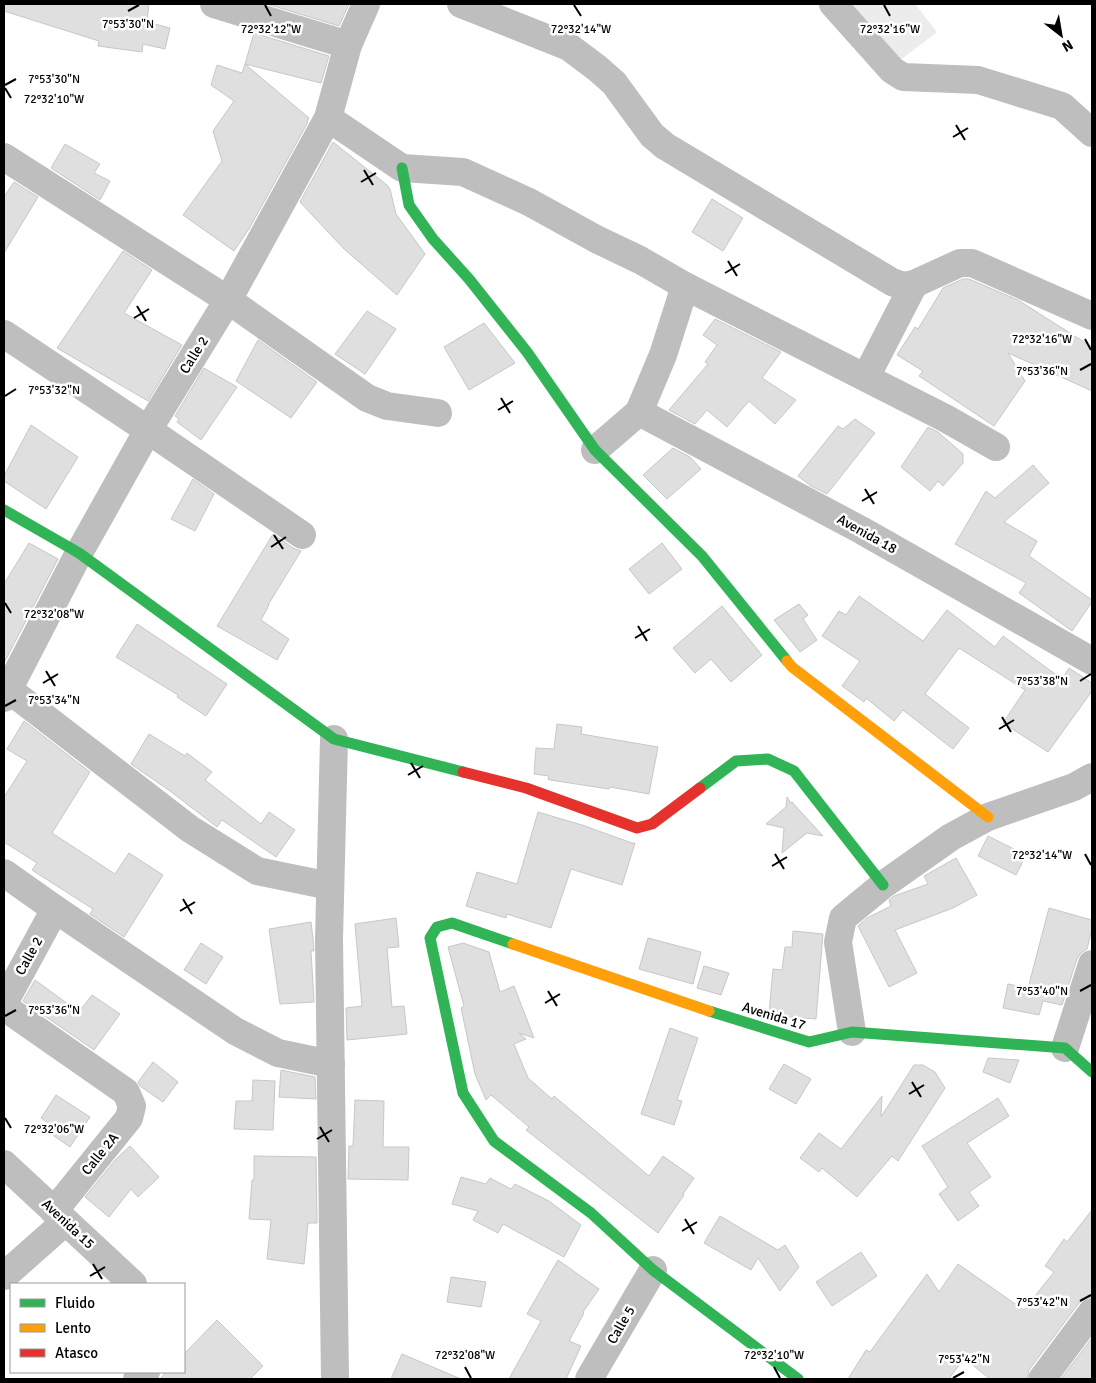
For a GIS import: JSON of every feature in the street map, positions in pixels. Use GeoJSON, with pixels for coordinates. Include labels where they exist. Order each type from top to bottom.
{"type":"FeatureCollection","features":[{"type":"Feature","properties":{"kind":"street"},"geometry":{"type":"LineString","coordinates":[[214,4],[348,45]]}},
{"type":"Feature","properties":{"kind":"street","name":"Calle 2"},"geometry":{"type":"LineString","coordinates":[[5,691],[148,430],[228,300],[328,118],[348,45],[366,4]]}},
{"type":"Feature","properties":{"kind":"street"},"geometry":{"type":"LineString","coordinates":[[460,4],[569,47],[614,83],[652,135],[665,146],[892,282],[903,286],[914,284],[960,263],[972,263],[1092,316]]}},
{"type":"Feature","properties":{"kind":"street"},"geometry":{"type":"LineString","coordinates":[[833,4],[892,70],[903,77],[978,80],[1062,106],[1092,133]]}},
{"type":"Feature","properties":{"kind":"street"},"geometry":{"type":"LineString","coordinates":[[328,118],[402,168],[463,172],[529,202],[598,240],[640,260],[685,286],[945,418],[996,447]]}},
{"type":"Feature","properties":{"kind":"street"},"geometry":{"type":"LineString","coordinates":[[4,157],[228,300],[367,398],[387,406],[438,413]]}},
{"type":"Feature","properties":{"kind":"street"},"geometry":{"type":"LineString","coordinates":[[402,168],[410,204],[428,232],[469,279],[527,352],[595,450],[702,556],[792,667],[988,817]]}},
{"type":"Feature","properties":{"kind":"street"},"geometry":{"type":"LineString","coordinates":[[866,377],[914,284]]}},
{"type":"Feature","properties":{"kind":"street"},"geometry":{"type":"LineString","coordinates":[[595,450],[639,412],[663,355],[685,286]]}},
{"type":"Feature","properties":{"kind":"street"},"geometry":{"type":"LineString","coordinates":[[4,334],[302,535]]}},
{"type":"Feature","properties":{"kind":"street","name":"Avenida 18"},"geometry":{"type":"LineString","coordinates":[[639,412],[861,530],[1092,661]]}},
{"type":"Feature","properties":{"kind":"street"},"geometry":{"type":"LineString","coordinates":[[4,510],[79,553],[334,739],[526,788],[637,828],[652,824],[736,761],[768,759],[794,771],[883,885]]}},
{"type":"Feature","properties":{"kind":"street"},"geometry":{"type":"LineString","coordinates":[[5,691],[190,829],[248,866],[257,871],[330,886]]}},
{"type":"Feature","properties":{"kind":"street"},"geometry":{"type":"LineString","coordinates":[[334,739],[329,939],[335,1379]]}},
{"type":"Feature","properties":{"kind":"street"},"geometry":{"type":"LineString","coordinates":[[852,1032],[838,942],[843,918],[883,885],[951,837],[988,817],[1074,787],[1092,776]]}},
{"type":"Feature","properties":{"kind":"street"},"geometry":{"type":"LineString","coordinates":[[4,873],[235,1031],[278,1053],[331,1064]]}},
{"type":"Feature","properties":{"kind":"street","name":"Calle 2"},"geometry":{"type":"LineString","coordinates":[[4,1003],[55,909]]}},
{"type":"Feature","properties":{"kind":"street","name":"Avenida 17"},"geometry":{"type":"LineString","coordinates":[[653,1270],[591,1213],[494,1141],[463,1093],[430,938],[437,927],[452,923],[704,1010],[809,1042],[852,1032],[1065,1048]]}},
{"type":"Feature","properties":{"kind":"street"},"geometry":{"type":"LineString","coordinates":[[1092,964],[1065,1048],[1092,1072]]}},
{"type":"Feature","properties":{"kind":"street","name":"Calle 2A"},"geometry":{"type":"LineString","coordinates":[[4,1007],[126,1092],[132,1106],[129,1118],[60,1216],[4,1276]]}},
{"type":"Feature","properties":{"kind":"street","name":"Avenida 15"},"geometry":{"type":"LineString","coordinates":[[4,1164],[132,1283]]}},
{"type":"Feature","properties":{"kind":"street"},"geometry":{"type":"LineString","coordinates":[[653,1270],[798,1379]]}},
{"type":"Feature","properties":{"kind":"street","name":"Calle 5"},"geometry":{"type":"LineString","coordinates":[[589,1379],[653,1270]]}},
{"type":"Feature","properties":{"kind":"street"},"geometry":{"type":"LineString","coordinates":[[1042,1379],[1092,1312]]}},
{"type":"Feature","properties":{"kind":"shaded area"},"geometry":{"type":"Polygon","coordinates":[[[847,4],[915,4],[937,32],[894,65],[847,4]]]}},
{"type":"Feature","properties":{"kind":"building"},"geometry":{"type":"Polygon","coordinates":[[[4,4],[149,4],[147,22],[170,28],[165,49],[143,44],[142,52],[98,46],[99,41],[4,11],[4,4]]]}},
{"type":"Feature","properties":{"kind":"building"},"geometry":{"type":"Polygon","coordinates":[[[267,4],[349,4],[339,26],[267,4]]]}},
{"type":"Feature","properties":{"kind":"building"},"geometry":{"type":"Polygon","coordinates":[[[254,33],[329,56],[321,83],[245,64],[254,33]]]}},
{"type":"Feature","properties":{"kind":"building"},"geometry":{"type":"Polygon","coordinates":[[[245,64],[309,118],[249,229],[234,251],[183,215],[222,161],[213,131],[234,101],[211,85],[217,65],[242,73],[245,64]]]}},
{"type":"Feature","properties":{"kind":"building"},"geometry":{"type":"Polygon","coordinates":[[[333,142],[387,185],[390,189],[396,214],[425,254],[397,295],[344,249],[300,202],[333,142]]]}},
{"type":"Feature","properties":{"kind":"building"},"geometry":{"type":"Polygon","coordinates":[[[65,144],[100,164],[94,173],[110,181],[100,200],[51,168],[65,144]]]}},
{"type":"Feature","properties":{"kind":"building"},"geometry":{"type":"Polygon","coordinates":[[[14,182],[38,197],[4,253],[4,197],[14,182]]]}},
{"type":"Feature","properties":{"kind":"building"},"geometry":{"type":"Polygon","coordinates":[[[712,199],[743,218],[723,251],[692,232],[712,199]]]}},
{"type":"Feature","properties":{"kind":"building"},"geometry":{"type":"Polygon","coordinates":[[[123,251],[152,270],[124,313],[182,345],[148,401],[57,348],[123,251]]]}},
{"type":"Feature","properties":{"kind":"building"},"geometry":{"type":"Polygon","coordinates":[[[963,279],[969,279],[1018,300],[1092,347],[1092,391],[1008,353],[1025,381],[994,426],[919,376],[923,371],[897,355],[915,327],[918,329],[943,288],[963,279]]]}},
{"type":"Feature","properties":{"kind":"building"},"geometry":{"type":"Polygon","coordinates":[[[367,311],[396,329],[365,374],[335,354],[367,311]]]}},
{"type":"Feature","properties":{"kind":"building"},"geometry":{"type":"Polygon","coordinates":[[[715,319],[781,352],[762,378],[796,400],[775,424],[749,401],[727,427],[707,410],[695,424],[669,410],[708,364],[705,362],[717,345],[703,335],[715,319]]]}},
{"type":"Feature","properties":{"kind":"building"},"geometry":{"type":"Polygon","coordinates":[[[484,323],[515,363],[469,390],[444,347],[484,323]]]}},
{"type":"Feature","properties":{"kind":"building"},"geometry":{"type":"Polygon","coordinates":[[[258,340],[317,382],[291,418],[236,381],[258,340]]]}},
{"type":"Feature","properties":{"kind":"building"},"geometry":{"type":"Polygon","coordinates":[[[204,368],[237,387],[201,440],[177,422],[179,419],[175,416],[204,368]]]}},
{"type":"Feature","properties":{"kind":"building"},"geometry":{"type":"Polygon","coordinates":[[[855,419],[875,433],[827,494],[811,486],[798,476],[838,426],[843,429],[855,419]]]}},
{"type":"Feature","properties":{"kind":"building"},"geometry":{"type":"Polygon","coordinates":[[[31,425],[78,457],[46,509],[4,481],[4,476],[31,425]]]}},
{"type":"Feature","properties":{"kind":"building"},"geometry":{"type":"Polygon","coordinates":[[[928,427],[938,432],[963,454],[963,463],[943,486],[938,481],[930,491],[901,467],[928,427]]]}},
{"type":"Feature","properties":{"kind":"building"},"geometry":{"type":"Polygon","coordinates":[[[673,448],[690,457],[701,469],[667,499],[643,475],[673,448]]]}},
{"type":"Feature","properties":{"kind":"building"},"geometry":{"type":"Polygon","coordinates":[[[1033,465],[1049,483],[1004,522],[1037,541],[1029,556],[1092,600],[1072,631],[1019,593],[1026,583],[955,544],[986,491],[995,498],[1033,465]]]}},
{"type":"Feature","properties":{"kind":"building"},"geometry":{"type":"Polygon","coordinates":[[[193,479],[214,494],[195,531],[171,519],[193,479]]]}},
{"type":"Feature","properties":{"kind":"building"},"geometry":{"type":"Polygon","coordinates":[[[273,534],[293,548],[301,551],[261,620],[289,639],[277,660],[217,626],[273,534]]]}},
{"type":"Feature","properties":{"kind":"building"},"geometry":{"type":"Polygon","coordinates":[[[29,543],[58,559],[4,663],[4,584],[29,543]]]}},
{"type":"Feature","properties":{"kind":"building"},"geometry":{"type":"Polygon","coordinates":[[[662,543],[682,569],[649,594],[629,569],[662,543]]]}},
{"type":"Feature","properties":{"kind":"building"},"geometry":{"type":"Polygon","coordinates":[[[859,596],[923,641],[947,610],[995,647],[1003,636],[1062,679],[1069,668],[1092,683],[1092,691],[1048,752],[1003,723],[1025,690],[959,648],[925,694],[969,728],[953,749],[903,710],[894,721],[866,698],[864,702],[842,686],[860,661],[822,636],[839,611],[846,615],[859,596]]]}},
{"type":"Feature","properties":{"kind":"building"},"geometry":{"type":"Polygon","coordinates":[[[799,604],[808,615],[803,619],[817,640],[800,652],[774,620],[799,604]]]}},
{"type":"Feature","properties":{"kind":"building"},"geometry":{"type":"Polygon","coordinates":[[[722,606],[762,655],[731,682],[711,659],[695,673],[673,648],[722,606]]]}},
{"type":"Feature","properties":{"kind":"building"},"geometry":{"type":"Polygon","coordinates":[[[137,624],[227,684],[206,716],[177,697],[178,695],[116,657],[137,624]]]}},
{"type":"Feature","properties":{"kind":"building"},"geometry":{"type":"Polygon","coordinates":[[[24,721],[90,772],[52,833],[115,874],[129,853],[163,875],[124,937],[90,914],[93,909],[32,870],[37,863],[4,842],[4,797],[27,761],[7,749],[24,721]]]}},
{"type":"Feature","properties":{"kind":"building"},"geometry":{"type":"Polygon","coordinates":[[[557,724],[582,727],[581,734],[658,747],[649,794],[550,780],[548,779],[549,776],[534,774],[536,748],[554,749],[557,724]]]}},
{"type":"Feature","properties":{"kind":"building"},"geometry":{"type":"Polygon","coordinates":[[[149,734],[185,756],[187,753],[212,772],[205,780],[261,824],[269,812],[295,830],[276,857],[222,820],[217,827],[131,764],[149,734]]]}},
{"type":"Feature","properties":{"kind":"building"},"geometry":{"type":"Polygon","coordinates":[[[787,797],[823,836],[807,833],[782,853],[784,828],[766,824],[786,807],[787,797]]]}},
{"type":"Feature","properties":{"kind":"building"},"geometry":{"type":"Polygon","coordinates":[[[538,812],[635,843],[622,885],[571,869],[551,928],[507,914],[506,918],[466,906],[477,872],[517,884],[538,812]]]}},
{"type":"Feature","properties":{"kind":"building"},"geometry":{"type":"Polygon","coordinates":[[[988,836],[1026,855],[1016,875],[978,856],[988,836]]]}},
{"type":"Feature","properties":{"kind":"building"},"geometry":{"type":"Polygon","coordinates":[[[956,858],[977,895],[953,908],[895,930],[917,973],[889,987],[858,926],[867,918],[891,906],[889,900],[894,896],[928,884],[924,876],[956,858]]]}},
{"type":"Feature","properties":{"kind":"building"},"geometry":{"type":"Polygon","coordinates":[[[1049,908],[1092,920],[1092,929],[1087,949],[1077,959],[1062,1005],[1043,1001],[1039,1015],[1003,1008],[1008,984],[1028,988],[1049,908]]]}},
{"type":"Feature","properties":{"kind":"building"},"geometry":{"type":"Polygon","coordinates":[[[396,918],[399,947],[387,948],[392,1007],[404,1006],[407,1034],[347,1040],[346,1008],[362,1006],[355,924],[396,918]]]}},
{"type":"Feature","properties":{"kind":"building"},"geometry":{"type":"Polygon","coordinates":[[[311,922],[314,951],[311,951],[314,1002],[280,1004],[269,929],[311,922]]]}},
{"type":"Feature","properties":{"kind":"building"},"geometry":{"type":"Polygon","coordinates":[[[793,931],[823,934],[816,1019],[777,1016],[769,1013],[773,969],[782,970],[785,947],[792,947],[793,931]]]}},
{"type":"Feature","properties":{"kind":"building"},"geometry":{"type":"Polygon","coordinates":[[[648,938],[701,952],[693,984],[639,969],[648,938]]]}},
{"type":"Feature","properties":{"kind":"building"},"geometry":{"type":"Polygon","coordinates":[[[201,943],[223,957],[206,984],[184,970],[201,943]]]}},
{"type":"Feature","properties":{"kind":"building"},"geometry":{"type":"Polygon","coordinates":[[[463,943],[489,952],[500,992],[514,986],[534,1038],[519,1033],[526,1039],[514,1044],[528,1078],[552,1099],[554,1096],[649,1176],[663,1156],[694,1178],[658,1233],[526,1130],[529,1127],[491,1095],[486,1100],[475,1074],[461,1008],[464,1006],[448,947],[463,943]]]}},
{"type":"Feature","properties":{"kind":"building"},"geometry":{"type":"Polygon","coordinates":[[[704,966],[729,973],[721,995],[697,988],[704,966]]]}},
{"type":"Feature","properties":{"kind":"building"},"geometry":{"type":"Polygon","coordinates":[[[35,980],[79,1012],[92,995],[120,1014],[94,1050],[23,1001],[35,980]]]}},
{"type":"Feature","properties":{"kind":"building"},"geometry":{"type":"Polygon","coordinates":[[[670,1028],[698,1038],[677,1100],[682,1101],[674,1125],[641,1114],[670,1028]]]}},
{"type":"Feature","properties":{"kind":"building"},"geometry":{"type":"Polygon","coordinates":[[[988,1058],[1019,1060],[1010,1083],[983,1072],[988,1058]]]}},
{"type":"Feature","properties":{"kind":"building"},"geometry":{"type":"Polygon","coordinates":[[[153,1062],[178,1082],[163,1102],[140,1086],[138,1082],[153,1062]]]}},
{"type":"Feature","properties":{"kind":"building"},"geometry":{"type":"Polygon","coordinates":[[[784,1064],[811,1079],[796,1104],[769,1089],[784,1064]]]}},
{"type":"Feature","properties":{"kind":"building"},"geometry":{"type":"Polygon","coordinates":[[[914,1065],[923,1065],[935,1072],[945,1088],[898,1161],[892,1156],[857,1197],[822,1168],[819,1172],[800,1158],[819,1133],[841,1149],[882,1096],[881,1117],[914,1065]]]}},
{"type":"Feature","properties":{"kind":"building"},"geometry":{"type":"Polygon","coordinates":[[[281,1070],[315,1077],[316,1099],[279,1097],[281,1070]]]}},
{"type":"Feature","properties":{"kind":"building"},"geometry":{"type":"Polygon","coordinates":[[[253,1080],[275,1081],[273,1130],[234,1129],[236,1101],[252,1101],[253,1080]]]}},
{"type":"Feature","properties":{"kind":"building"},"geometry":{"type":"Polygon","coordinates":[[[56,1095],[90,1117],[70,1147],[44,1129],[48,1123],[41,1118],[56,1095]]]}},
{"type":"Feature","properties":{"kind":"building"},"geometry":{"type":"Polygon","coordinates":[[[998,1098],[1009,1116],[967,1143],[991,1177],[969,1192],[979,1206],[958,1221],[939,1194],[948,1187],[922,1146],[998,1098]]]}},
{"type":"Feature","properties":{"kind":"building"},"geometry":{"type":"Polygon","coordinates":[[[355,1100],[384,1101],[383,1147],[409,1147],[408,1180],[348,1179],[349,1146],[353,1146],[355,1100]]]}},
{"type":"Feature","properties":{"kind":"building"},"geometry":{"type":"Polygon","coordinates":[[[130,1146],[159,1177],[138,1197],[131,1189],[109,1217],[85,1197],[116,1159],[130,1146]]]}},
{"type":"Feature","properties":{"kind":"building"},"geometry":{"type":"Polygon","coordinates":[[[254,1156],[316,1157],[317,1223],[308,1223],[304,1264],[267,1259],[271,1220],[249,1219],[252,1180],[254,1180],[254,1156]]]}},
{"type":"Feature","properties":{"kind":"building"},"geometry":{"type":"Polygon","coordinates":[[[461,1177],[486,1184],[490,1178],[511,1189],[515,1184],[549,1201],[581,1225],[564,1257],[503,1224],[498,1233],[473,1220],[478,1211],[452,1204],[461,1177]]]}},
{"type":"Feature","properties":{"kind":"building"},"geometry":{"type":"Polygon","coordinates":[[[1092,1210],[1092,1297],[1085,1298],[1079,1303],[1029,1370],[1027,1379],[990,1379],[964,1358],[949,1379],[848,1379],[866,1350],[870,1352],[927,1274],[939,1292],[958,1264],[1024,1310],[1054,1272],[1045,1266],[1064,1239],[1067,1242],[1092,1210]]]}},
{"type":"Feature","properties":{"kind":"building"},"geometry":{"type":"Polygon","coordinates":[[[720,1216],[778,1250],[785,1245],[799,1267],[780,1291],[758,1258],[751,1270],[704,1243],[720,1216]]]}},
{"type":"Feature","properties":{"kind":"building"},"geometry":{"type":"Polygon","coordinates":[[[861,1252],[877,1276],[832,1306],[816,1282],[861,1252]]]}},
{"type":"Feature","properties":{"kind":"building"},"geometry":{"type":"Polygon","coordinates":[[[558,1260],[599,1289],[583,1312],[569,1341],[581,1346],[566,1379],[509,1379],[541,1321],[527,1314],[558,1260]]]}},
{"type":"Feature","properties":{"kind":"building"},"geometry":{"type":"Polygon","coordinates":[[[451,1277],[486,1282],[481,1307],[447,1302],[451,1277]]]}},
{"type":"Feature","properties":{"kind":"building"},"geometry":{"type":"Polygon","coordinates":[[[217,1320],[263,1366],[250,1379],[160,1379],[165,1373],[185,1373],[185,1353],[217,1320]]]}},
{"type":"Feature","properties":{"kind":"building"},"geometry":{"type":"Polygon","coordinates":[[[1092,1338],[1092,1379],[1061,1379],[1092,1338]]]}},
{"type":"Feature","properties":{"kind":"building"},"geometry":{"type":"Polygon","coordinates":[[[402,1354],[461,1379],[391,1379],[402,1354]]]}},
{"type":"Feature","properties":{"kind":"traffic: fast"},"geometry":{"type":"LineString","coordinates":[[402,168],[409,205],[433,239],[469,279],[527,352],[595,450],[702,556],[787,661]]}},
{"type":"Feature","properties":{"kind":"traffic: fast"},"geometry":{"type":"LineString","coordinates":[[4,510],[79,553],[334,739],[463,772]]}},
{"type":"Feature","properties":{"kind":"traffic: fast"},"geometry":{"type":"LineString","coordinates":[[700,788],[736,761],[768,759],[794,771],[883,885]]}},
{"type":"Feature","properties":{"kind":"traffic: fast"},"geometry":{"type":"LineString","coordinates":[[513,944],[452,923],[437,927],[430,938],[463,1093],[494,1141],[591,1213],[653,1270],[798,1379]]}},
{"type":"Feature","properties":{"kind":"traffic: fast"},"geometry":{"type":"LineString","coordinates":[[709,1011],[809,1042],[852,1032],[1065,1048],[1092,1072]]}},
{"type":"Feature","properties":{"kind":"traffic: slow"},"geometry":{"type":"LineString","coordinates":[[787,661],[792,667],[988,817]]}},
{"type":"Feature","properties":{"kind":"traffic: slow"},"geometry":{"type":"LineString","coordinates":[[513,944],[709,1011]]}},
{"type":"Feature","properties":{"kind":"traffic: jam"},"geometry":{"type":"LineString","coordinates":[[463,772],[526,788],[637,828],[652,824],[700,788]]}}]}
